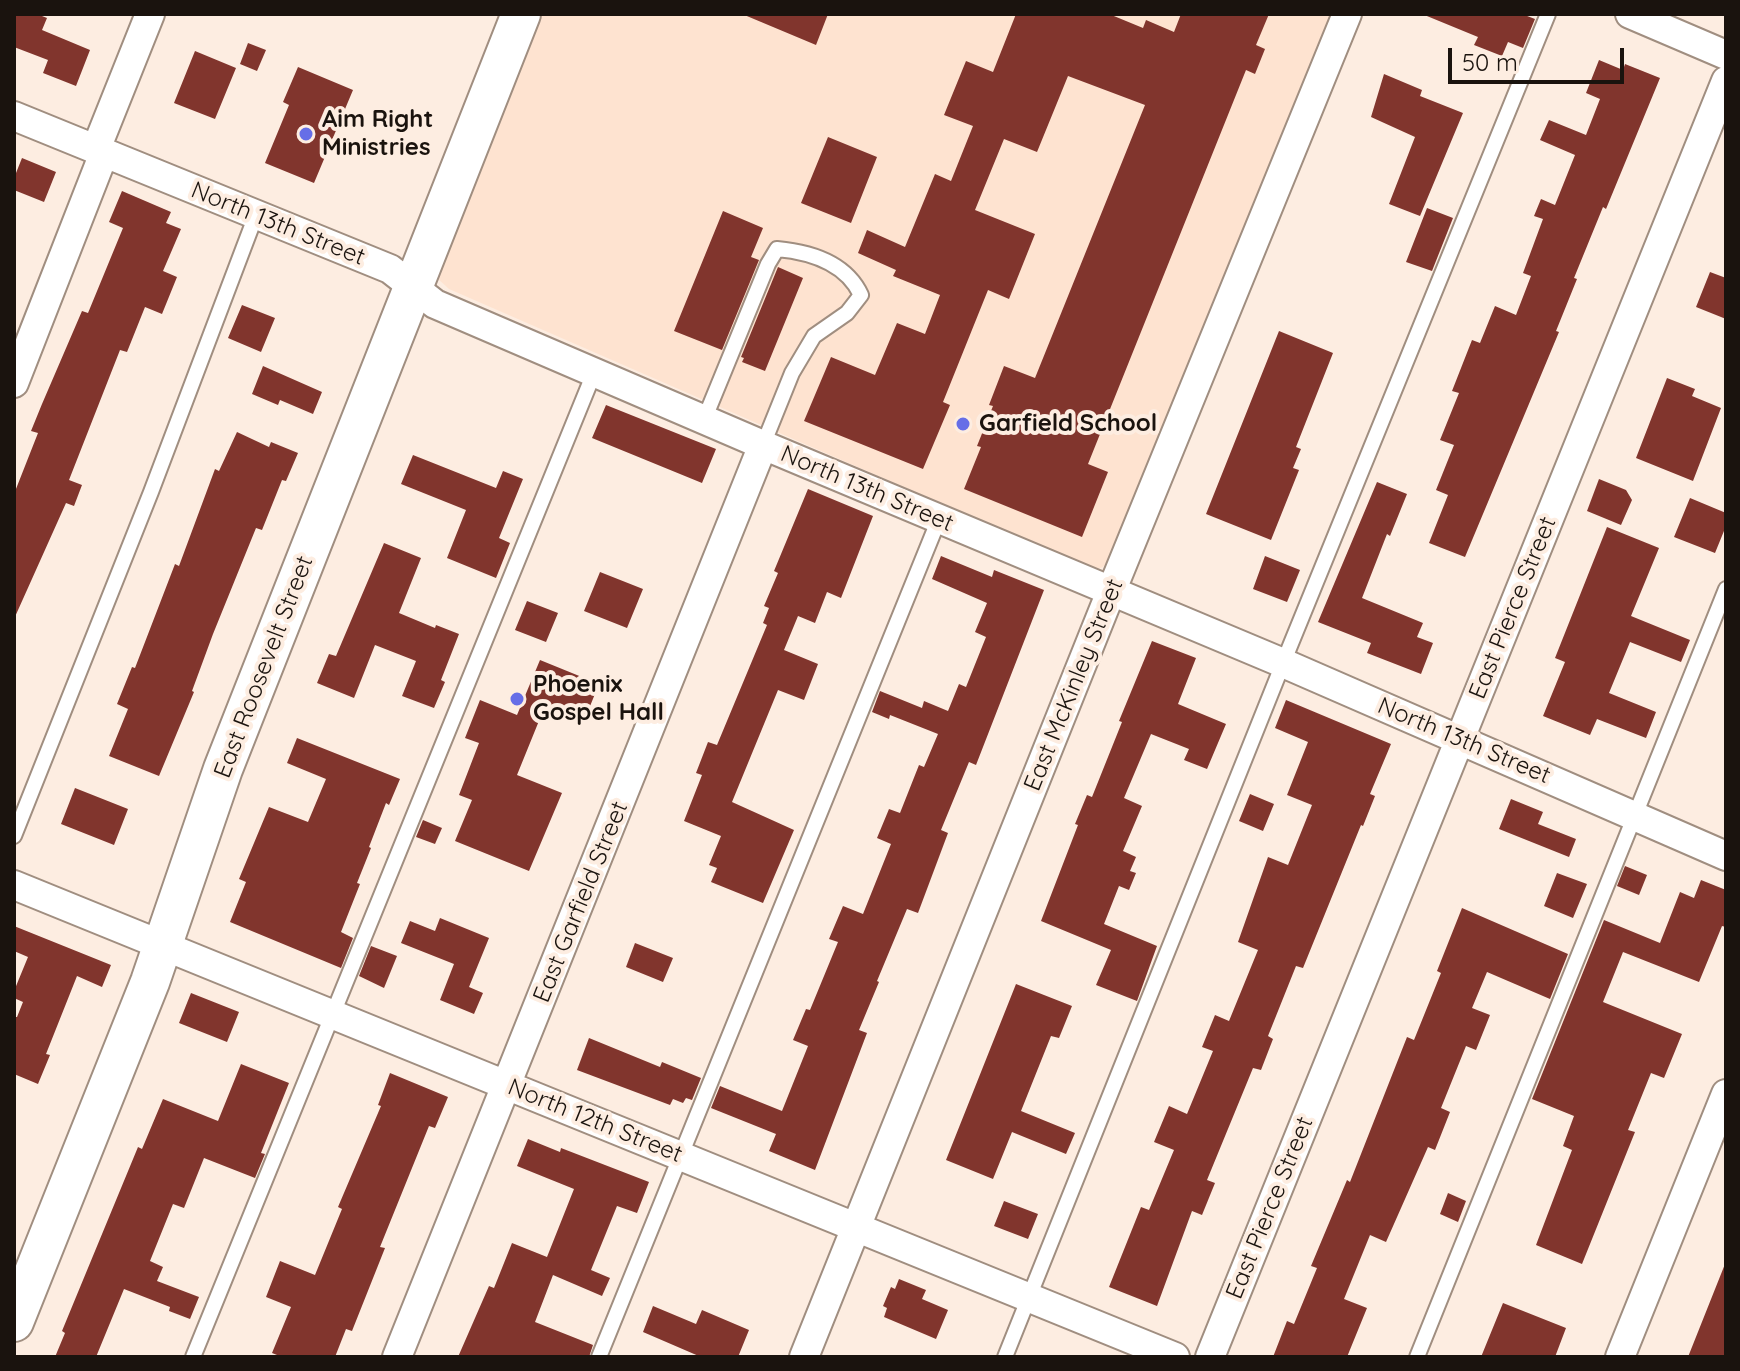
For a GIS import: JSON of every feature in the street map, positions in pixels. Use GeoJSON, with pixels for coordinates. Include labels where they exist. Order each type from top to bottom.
{"type":"FeatureCollection","features":[{"type":"Feature","properties":{"kind":"street"},"geometry":{"type":"LineString","coordinates":[[14,383],[150,14]]}},
{"type":"Feature","properties":{"kind":"street","name":"East Roosevelt Street"},"geometry":{"type":"LineString","coordinates":[[14,1322],[163,945],[223,769],[521,14]]}},
{"type":"Feature","properties":{"kind":"street","name":"East McKinley Street"},"geometry":{"type":"LineString","coordinates":[[804,1357],[1347,14]]}},
{"type":"Feature","properties":{"kind":"street"},"geometry":{"type":"LineString","coordinates":[[1630,14],[1726,55]]}},
{"type":"Feature","properties":{"kind":"street","name":"East Pierce Street"},"geometry":{"type":"LineString","coordinates":[[1210,1357],[1726,81]]}},
{"type":"Feature","properties":{"kind":"street","name":"North 13th Street"},"geometry":{"type":"LineString","coordinates":[[14,116],[390,269],[435,304],[1283,663],[1726,856]]}},
{"type":"Feature","properties":{"kind":"street","name":"East Garfield Street"},"geometry":{"type":"LineString","coordinates":[[397,1357],[763,445]]}},
{"type":"Feature","properties":{"kind":"street","name":"North 12th Street"},"geometry":{"type":"LineString","coordinates":[[14,885],[1175,1357]]}},
{"type":"Feature","properties":{"kind":"street"},"geometry":{"type":"LineString","coordinates":[[1620,1357],[1726,1094]]}},
{"type":"Feature","properties":{"kind":"lane"},"geometry":{"type":"LineString","coordinates":[[1005,1357],[1283,663],[1548,14]]}},
{"type":"Feature","properties":{"kind":"lane"},"geometry":{"type":"LineString","coordinates":[[14,836],[151,492],[256,215]]}},
{"type":"Feature","properties":{"kind":"lane"},"geometry":{"type":"LineString","coordinates":[[704,420],[777,249],[802,251],[829,262],[854,281],[861,295],[847,313],[814,336],[792,373],[763,445]]}},
{"type":"Feature","properties":{"kind":"lane"},"geometry":{"type":"LineString","coordinates":[[193,1357],[594,373]]}},
{"type":"Feature","properties":{"kind":"lane"},"geometry":{"type":"LineString","coordinates":[[599,1357],[939,519]]}},
{"type":"Feature","properties":{"kind":"lane"},"geometry":{"type":"LineString","coordinates":[[1417,1357],[1726,589]]}},
{"type":"Feature","properties":{"kind":"shaded area","name":"Garfield School"},"geometry":{"type":"Polygon","coordinates":[[[539,14],[1331,14],[1110,560],[1094,570],[449,289],[437,278],[437,266],[539,14]]]}},
{"type":"Feature","properties":{"kind":"building"},"geometry":{"type":"Polygon","coordinates":[[[14,14],[37,14],[47,18],[42,30],[90,50],[76,86],[43,73],[48,60],[14,47],[14,14]]]}},
{"type":"Feature","properties":{"kind":"building"},"geometry":{"type":"Polygon","coordinates":[[[742,14],[828,14],[816,45],[742,14]]]}},
{"type":"Feature","properties":{"kind":"building"},"geometry":{"type":"Polygon","coordinates":[[[1016,14],[1109,14],[1143,28],[1146,20],[1174,32],[1181,14],[1269,14],[1256,45],[1265,49],[1255,74],[1246,70],[1088,464],[1108,472],[1082,537],[964,489],[981,447],[977,446],[1004,366],[1035,378],[1145,105],[1068,76],[1037,152],[1004,139],[975,210],[1035,234],[1009,299],[988,290],[943,402],[950,405],[923,469],[804,421],[831,357],[875,375],[897,323],[925,334],[940,295],[893,276],[896,270],[858,253],[867,230],[905,247],[935,174],[951,181],[973,126],[944,115],[966,61],[993,72],[1016,14]]]}},
{"type":"Feature","properties":{"kind":"building"},"geometry":{"type":"Polygon","coordinates":[[[1422,14],[1522,14],[1535,19],[1523,48],[1508,42],[1502,56],[1474,45],[1478,37],[1422,14]]]}},
{"type":"Feature","properties":{"kind":"building"},"geometry":{"type":"Polygon","coordinates":[[[248,43],[266,50],[257,71],[240,64],[248,43]]]}},
{"type":"Feature","properties":{"kind":"building"},"geometry":{"type":"Polygon","coordinates":[[[195,51],[236,68],[215,119],[174,103],[195,51]]]}},
{"type":"Feature","properties":{"kind":"building"},"geometry":{"type":"Polygon","coordinates":[[[1599,60],[1623,70],[1625,64],[1660,78],[1574,278],[1577,279],[1556,331],[1559,332],[1465,557],[1429,543],[1448,495],[1436,490],[1454,445],[1440,440],[1459,393],[1452,391],[1472,340],[1480,343],[1495,306],[1516,315],[1531,276],[1523,273],[1543,219],[1534,216],[1541,199],[1555,205],[1575,155],[1540,140],[1549,120],[1586,135],[1600,99],[1586,93],[1599,60]]]}},
{"type":"Feature","properties":{"kind":"building","name":"Aim Right Ministries"},"geometry":{"type":"Polygon","coordinates":[[[298,67],[353,90],[314,183],[265,163],[289,105],[283,102],[298,67]]]}},
{"type":"Feature","properties":{"kind":"building"},"geometry":{"type":"Polygon","coordinates":[[[1384,74],[1422,90],[1420,96],[1463,113],[1420,216],[1389,204],[1415,137],[1371,117],[1384,74]]]}},
{"type":"Feature","properties":{"kind":"building"},"geometry":{"type":"Polygon","coordinates":[[[828,137],[877,157],[851,223],[801,203],[828,137]]]}},
{"type":"Feature","properties":{"kind":"building"},"geometry":{"type":"Polygon","coordinates":[[[22,158],[56,172],[44,202],[14,190],[14,178],[22,158]]]}},
{"type":"Feature","properties":{"kind":"building"},"geometry":{"type":"Polygon","coordinates":[[[122,191],[171,212],[166,223],[181,229],[163,271],[177,277],[162,314],[145,307],[127,352],[120,350],[69,480],[82,485],[74,506],[66,503],[14,619],[14,494],[38,433],[31,431],[42,404],[82,311],[88,313],[123,228],[109,222],[122,191]]]}},
{"type":"Feature","properties":{"kind":"building"},"geometry":{"type":"Polygon","coordinates":[[[1427,208],[1453,218],[1432,271],[1406,262],[1427,208]]]}},
{"type":"Feature","properties":{"kind":"building"},"geometry":{"type":"Polygon","coordinates":[[[723,211],[763,228],[751,257],[759,260],[722,350],[674,331],[723,211]]]}},
{"type":"Feature","properties":{"kind":"building"},"geometry":{"type":"Polygon","coordinates":[[[778,267],[803,278],[765,371],[742,362],[744,358],[741,357],[778,267]]]}},
{"type":"Feature","properties":{"kind":"building"},"geometry":{"type":"Polygon","coordinates":[[[1710,272],[1726,278],[1726,319],[1696,307],[1710,272]]]}},
{"type":"Feature","properties":{"kind":"building"},"geometry":{"type":"Polygon","coordinates":[[[242,305],[275,318],[261,352],[228,338],[242,305]]]}},
{"type":"Feature","properties":{"kind":"building"},"geometry":{"type":"Polygon","coordinates":[[[1279,331],[1333,353],[1296,447],[1301,449],[1293,468],[1299,470],[1271,540],[1206,514],[1279,331]]]}},
{"type":"Feature","properties":{"kind":"building"},"geometry":{"type":"Polygon","coordinates":[[[263,366],[322,392],[313,414],[280,400],[278,405],[252,394],[263,366]]]}},
{"type":"Feature","properties":{"kind":"building"},"geometry":{"type":"Polygon","coordinates":[[[1667,378],[1695,389],[1692,396],[1721,408],[1693,481],[1636,458],[1667,378]]]}},
{"type":"Feature","properties":{"kind":"building"},"geometry":{"type":"Polygon","coordinates":[[[606,405],[716,449],[702,483],[592,438],[606,405]]]}},
{"type":"Feature","properties":{"kind":"building"},"geometry":{"type":"Polygon","coordinates":[[[237,432],[269,447],[271,442],[298,453],[286,481],[282,480],[262,530],[256,528],[159,776],[109,756],[128,709],[117,704],[132,667],[135,668],[175,564],[179,566],[215,469],[219,471],[237,432]]]}},
{"type":"Feature","properties":{"kind":"building"},"geometry":{"type":"Polygon","coordinates":[[[413,455],[496,488],[503,471],[523,479],[499,538],[510,543],[496,578],[447,558],[466,510],[401,484],[413,455]]]}},
{"type":"Feature","properties":{"kind":"building"},"geometry":{"type":"Polygon","coordinates":[[[1599,479],[1626,490],[1632,500],[1621,525],[1587,511],[1599,479]]]}},
{"type":"Feature","properties":{"kind":"building"},"geometry":{"type":"Polygon","coordinates":[[[1377,482],[1407,494],[1390,536],[1387,534],[1362,598],[1423,623],[1417,637],[1433,643],[1421,674],[1367,653],[1371,643],[1318,622],[1377,482]]]}},
{"type":"Feature","properties":{"kind":"building"},"geometry":{"type":"Polygon","coordinates":[[[808,489],[873,516],[841,598],[827,592],[815,623],[798,616],[784,650],[818,664],[804,700],[778,690],[732,802],[794,830],[763,903],[711,882],[717,868],[709,865],[721,836],[684,821],[702,775],[696,773],[708,742],[717,745],[767,625],[763,623],[769,608],[764,606],[778,573],[774,571],[808,489]]]}},
{"type":"Feature","properties":{"kind":"building"},"geometry":{"type":"Polygon","coordinates":[[[1690,498],[1726,513],[1726,526],[1715,553],[1674,537],[1690,498]]]}},
{"type":"Feature","properties":{"kind":"building"},"geometry":{"type":"Polygon","coordinates":[[[1607,527],[1659,548],[1631,616],[1690,640],[1681,662],[1630,642],[1609,693],[1656,712],[1646,738],[1597,719],[1590,735],[1543,716],[1565,662],[1555,658],[1607,527]]]}},
{"type":"Feature","properties":{"kind":"building"},"geometry":{"type":"Polygon","coordinates":[[[384,543],[421,558],[399,613],[459,634],[434,708],[402,696],[416,661],[375,645],[354,698],[317,683],[329,654],[336,656],[384,543]]]}},
{"type":"Feature","properties":{"kind":"building"},"geometry":{"type":"Polygon","coordinates":[[[941,556],[992,577],[994,570],[1044,590],[976,765],[969,762],[941,830],[948,833],[918,913],[907,909],[877,981],[859,1030],[867,1033],[815,1170],[769,1151],[776,1134],[711,1108],[720,1086],[782,1111],[808,1046],[793,1040],[806,1009],[810,1010],[838,942],[829,939],[843,906],[863,914],[891,844],[877,838],[889,809],[900,813],[919,765],[924,767],[938,734],[890,715],[889,719],[872,712],[880,691],[922,708],[924,701],[948,711],[959,684],[966,687],[986,637],[975,632],[987,603],[932,579],[941,556]]]}},
{"type":"Feature","properties":{"kind":"building"},"geometry":{"type":"Polygon","coordinates":[[[1265,556],[1300,570],[1287,602],[1253,589],[1265,556]]]}},
{"type":"Feature","properties":{"kind":"building"},"geometry":{"type":"Polygon","coordinates":[[[600,572],[643,589],[627,628],[584,611],[600,572]]]}},
{"type":"Feature","properties":{"kind":"building"},"geometry":{"type":"Polygon","coordinates":[[[527,601],[558,613],[546,642],[515,630],[527,601]]]}},
{"type":"Feature","properties":{"kind":"building"},"geometry":{"type":"Polygon","coordinates":[[[1152,641],[1196,658],[1178,704],[1226,724],[1207,769],[1184,760],[1189,749],[1151,734],[1124,798],[1142,806],[1123,851],[1136,857],[1130,871],[1136,873],[1129,890],[1119,886],[1104,924],[1157,946],[1137,1001],[1096,985],[1111,950],[1041,921],[1078,825],[1075,824],[1087,795],[1092,797],[1152,641]]]}},
{"type":"Feature","properties":{"kind":"building"},"geometry":{"type":"Polygon","coordinates":[[[540,660],[599,684],[584,721],[545,706],[517,775],[562,793],[529,871],[455,841],[472,800],[459,795],[479,743],[465,738],[480,700],[517,715],[540,660]]]}},
{"type":"Feature","properties":{"kind":"building"},"geometry":{"type":"Polygon","coordinates":[[[1286,700],[1391,744],[1370,794],[1375,796],[1363,826],[1303,968],[1296,966],[1268,1036],[1273,1039],[1261,1070],[1253,1068],[1207,1180],[1215,1183],[1202,1215],[1192,1211],[1157,1306],[1109,1287],[1141,1207],[1149,1210],[1174,1150],[1154,1142],[1169,1106],[1187,1114],[1213,1051],[1202,1047],[1215,1015],[1229,1021],[1258,950],[1238,942],[1268,857],[1288,865],[1312,805],[1287,795],[1308,742],[1275,728],[1286,700]]]}},
{"type":"Feature","properties":{"kind":"building"},"geometry":{"type":"Polygon","coordinates":[[[297,738],[400,779],[389,805],[386,803],[369,847],[357,883],[360,884],[341,932],[353,938],[341,968],[230,922],[246,882],[239,879],[269,807],[308,822],[326,779],[287,763],[297,738]]]}},
{"type":"Feature","properties":{"kind":"building"},"geometry":{"type":"Polygon","coordinates":[[[75,788],[128,809],[114,845],[61,824],[75,788]]]}},
{"type":"Feature","properties":{"kind":"building"},"geometry":{"type":"Polygon","coordinates":[[[1250,794],[1274,804],[1263,831],[1239,821],[1250,794]]]}},
{"type":"Feature","properties":{"kind":"building"},"geometry":{"type":"Polygon","coordinates":[[[1511,799],[1543,812],[1538,824],[1576,839],[1569,857],[1499,829],[1511,799]]]}},
{"type":"Feature","properties":{"kind":"building"},"geometry":{"type":"Polygon","coordinates":[[[423,820],[442,828],[435,844],[416,837],[423,820]]]}},
{"type":"Feature","properties":{"kind":"building"},"geometry":{"type":"Polygon","coordinates":[[[1625,866],[1647,875],[1639,895],[1617,886],[1625,866]]]}},
{"type":"Feature","properties":{"kind":"building"},"geometry":{"type":"Polygon","coordinates":[[[1557,873],[1587,884],[1573,918],[1544,906],[1557,873]]]}},
{"type":"Feature","properties":{"kind":"building"},"geometry":{"type":"Polygon","coordinates":[[[1701,880],[1726,890],[1726,927],[1722,926],[1699,982],[1623,952],[1603,1002],[1682,1034],[1664,1078],[1651,1073],[1628,1130],[1635,1132],[1582,1264],[1536,1245],[1572,1150],[1563,1146],[1574,1116],[1532,1099],[1604,920],[1660,943],[1680,892],[1694,898],[1701,880]]]}},
{"type":"Feature","properties":{"kind":"building"},"geometry":{"type":"Polygon","coordinates":[[[1462,908],[1568,954],[1550,999],[1487,972],[1472,1008],[1490,1015],[1476,1050],[1466,1046],[1441,1108],[1450,1112],[1435,1150],[1428,1147],[1386,1242],[1370,1235],[1344,1299],[1367,1308],[1347,1357],[1273,1357],[1287,1321],[1294,1324],[1317,1268],[1311,1266],[1347,1180],[1350,1182],[1407,1037],[1414,1040],[1441,973],[1437,971],[1462,908]]]}},
{"type":"Feature","properties":{"kind":"building"},"geometry":{"type":"Polygon","coordinates":[[[440,918],[489,938],[469,987],[483,993],[474,1014],[440,1000],[454,964],[401,943],[410,921],[435,931],[440,918]]]}},
{"type":"Feature","properties":{"kind":"building"},"geometry":{"type":"Polygon","coordinates":[[[14,926],[111,965],[102,987],[77,976],[46,1054],[50,1055],[38,1084],[14,1074],[14,1017],[17,1017],[23,1002],[14,998],[14,991],[28,957],[14,951],[14,926]]]}},
{"type":"Feature","properties":{"kind":"building"},"geometry":{"type":"Polygon","coordinates":[[[635,943],[673,958],[663,982],[626,967],[635,943]]]}},
{"type":"Feature","properties":{"kind":"building"},"geometry":{"type":"Polygon","coordinates":[[[371,946],[397,956],[384,988],[359,976],[371,946]]]}},
{"type":"Feature","properties":{"kind":"building"},"geometry":{"type":"Polygon","coordinates":[[[1016,984],[1072,1006],[1059,1038],[1051,1036],[1021,1111],[1075,1133],[1066,1154],[1012,1132],[993,1179],[946,1160],[1016,984]]]}},
{"type":"Feature","properties":{"kind":"building"},"geometry":{"type":"Polygon","coordinates":[[[191,993],[239,1012],[227,1042],[179,1023],[191,993]]]}},
{"type":"Feature","properties":{"kind":"building"},"geometry":{"type":"Polygon","coordinates":[[[589,1038],[660,1067],[662,1062],[701,1078],[692,1100],[686,1098],[683,1103],[673,1099],[670,1105],[577,1070],[589,1038]]]}},
{"type":"Feature","properties":{"kind":"building"},"geometry":{"type":"Polygon","coordinates":[[[241,1064],[289,1083],[261,1153],[265,1154],[255,1178],[204,1158],[184,1208],[173,1204],[150,1261],[163,1267],[157,1281],[199,1297],[190,1319],[169,1311],[170,1307],[124,1289],[96,1357],[55,1357],[65,1333],[62,1331],[138,1147],[142,1149],[163,1099],[218,1121],[241,1064]]]}},
{"type":"Feature","properties":{"kind":"building"},"geometry":{"type":"Polygon","coordinates":[[[390,1073],[448,1097],[435,1128],[429,1126],[380,1247],[385,1248],[352,1331],[346,1329],[335,1357],[282,1357],[272,1353],[291,1307],[266,1297],[280,1261],[315,1275],[342,1209],[338,1207],[381,1106],[378,1105],[390,1073]]]}},
{"type":"Feature","properties":{"kind":"building"},"geometry":{"type":"Polygon","coordinates":[[[528,1139],[560,1152],[561,1148],[649,1182],[637,1213],[617,1206],[591,1270],[610,1278],[602,1296],[553,1275],[535,1322],[593,1345],[589,1357],[458,1357],[489,1286],[494,1288],[512,1243],[547,1257],[574,1189],[517,1166],[528,1139]]]}},
{"type":"Feature","properties":{"kind":"building"},"geometry":{"type":"Polygon","coordinates":[[[1448,1193],[1466,1201],[1458,1222],[1440,1214],[1448,1193]]]}},
{"type":"Feature","properties":{"kind":"building"},"geometry":{"type":"Polygon","coordinates":[[[1004,1201],[1038,1214],[1028,1239],[994,1226],[1004,1201]]]}},
{"type":"Feature","properties":{"kind":"building"},"geometry":{"type":"Polygon","coordinates":[[[1725,1264],[1726,1357],[1688,1357],[1725,1264]]]}},
{"type":"Feature","properties":{"kind":"building"},"geometry":{"type":"Polygon","coordinates":[[[899,1279],[926,1290],[922,1299],[948,1310],[936,1339],[884,1317],[887,1308],[883,1306],[891,1287],[895,1289],[899,1279]]]}},
{"type":"Feature","properties":{"kind":"building"},"geometry":{"type":"Polygon","coordinates":[[[1503,1303],[1566,1328],[1555,1357],[1481,1357],[1503,1303]]]}},
{"type":"Feature","properties":{"kind":"building"},"geometry":{"type":"Polygon","coordinates":[[[653,1306],[696,1324],[702,1310],[749,1330],[738,1357],[701,1357],[643,1332],[653,1306]]]}},
{"type":"Feature","properties":{"kind":"place","name":"Aim Right Ministries"},"geometry":{"type":"Point","coordinates":[306,134]}},
{"type":"Feature","properties":{"kind":"place","name":"Garfield School"},"geometry":{"type":"Point","coordinates":[963,424]}},
{"type":"Feature","properties":{"kind":"place","name":"Phoenix Gospel Hall"},"geometry":{"type":"Point","coordinates":[517,699]}}]}
